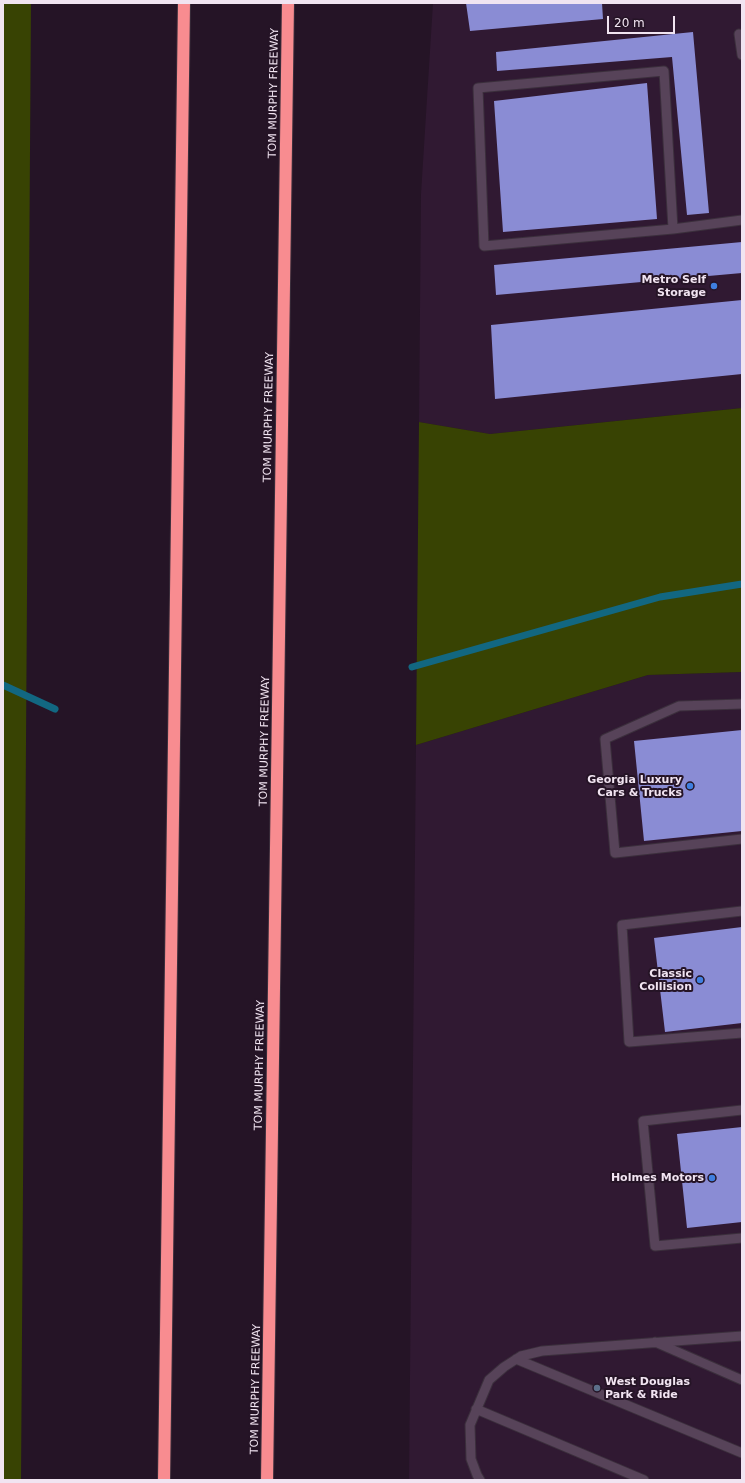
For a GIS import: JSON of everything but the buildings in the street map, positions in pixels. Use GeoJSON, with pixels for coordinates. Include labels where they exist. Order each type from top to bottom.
{"type":"FeatureCollection","features":[{"type":"Feature","properties":{"kind":"highway"},"geometry":{"type":"LineString","coordinates":[[164,1480],[184,3]]}},
{"type":"Feature","properties":{"kind":"highway","name":"TOM MURPHY FREEWAY"},"geometry":{"type":"LineString","coordinates":[[267,1480],[288,3]]}},
{"type":"Feature","properties":{"kind":"lane"},"geometry":{"type":"LineString","coordinates":[[739,34],[742,55]]}},
{"type":"Feature","properties":{"kind":"lane"},"geometry":{"type":"LineString","coordinates":[[673,229],[664,70],[478,88],[484,246],[673,229],[742,220]]}},
{"type":"Feature","properties":{"kind":"lane"},"geometry":{"type":"LineString","coordinates":[[742,704],[679,706],[605,739],[615,853],[742,840]]}},
{"type":"Feature","properties":{"kind":"lane"},"geometry":{"type":"LineString","coordinates":[[742,911],[622,924],[629,1042],[742,1033]]}},
{"type":"Feature","properties":{"kind":"lane"},"geometry":{"type":"LineString","coordinates":[[742,1110],[643,1121],[655,1246],[742,1238]]}},
{"type":"Feature","properties":{"kind":"lane"},"geometry":{"type":"LineString","coordinates":[[480,1480],[471,1459],[470,1425],[489,1380],[516,1359],[542,1351],[742,1336]]}},
{"type":"Feature","properties":{"kind":"lane"},"geometry":{"type":"LineString","coordinates":[[654,1342],[742,1380]]}},
{"type":"Feature","properties":{"kind":"lane"},"geometry":{"type":"LineString","coordinates":[[516,1359],[742,1454]]}},
{"type":"Feature","properties":{"kind":"lane"},"geometry":{"type":"LineString","coordinates":[[476,1409],[644,1480]]}},
{"type":"Feature","properties":{"kind":"shaded area"},"geometry":{"type":"Polygon","coordinates":[[[433,3],[742,3],[742,408],[490,434],[419,422],[421,194],[433,3]]]}},
{"type":"Feature","properties":{"kind":"shaded area"},"geometry":{"type":"Polygon","coordinates":[[[742,672],[742,1480],[409,1480],[416,745],[648,675],[742,672]]]}},
{"type":"Feature","properties":{"kind":"green space"},"geometry":{"type":"Polygon","coordinates":[[[3,3],[31,3],[21,1480],[3,1480],[3,3]]]}},
{"type":"Feature","properties":{"kind":"green space"},"geometry":{"type":"Polygon","coordinates":[[[742,408],[742,672],[648,675],[416,745],[419,422],[490,434],[742,408]]]}},
{"type":"Feature","properties":{"kind":"waterway"},"geometry":{"type":"LineString","coordinates":[[412,667],[660,597],[742,584]]}},
{"type":"Feature","properties":{"kind":"waterway"},"geometry":{"type":"LineString","coordinates":[[3,685],[55,709]]}},
{"type":"Feature","properties":{"kind":"place","name":"Metro Self Storage"},"geometry":{"type":"Point","coordinates":[714,286]}},
{"type":"Feature","properties":{"kind":"place","name":"Georgia Luxury Cars & Trucks"},"geometry":{"type":"Point","coordinates":[690,786]}},
{"type":"Feature","properties":{"kind":"place","name":"Classic Collision"},"geometry":{"type":"Point","coordinates":[700,980]}},
{"type":"Feature","properties":{"kind":"place","name":"Holmes Motors"},"geometry":{"type":"Point","coordinates":[712,1178]}},
{"type":"Feature","properties":{"kind":"place","name":"West Douglas Park & Ride"},"geometry":{"type":"Point","coordinates":[597,1388]}}]}
